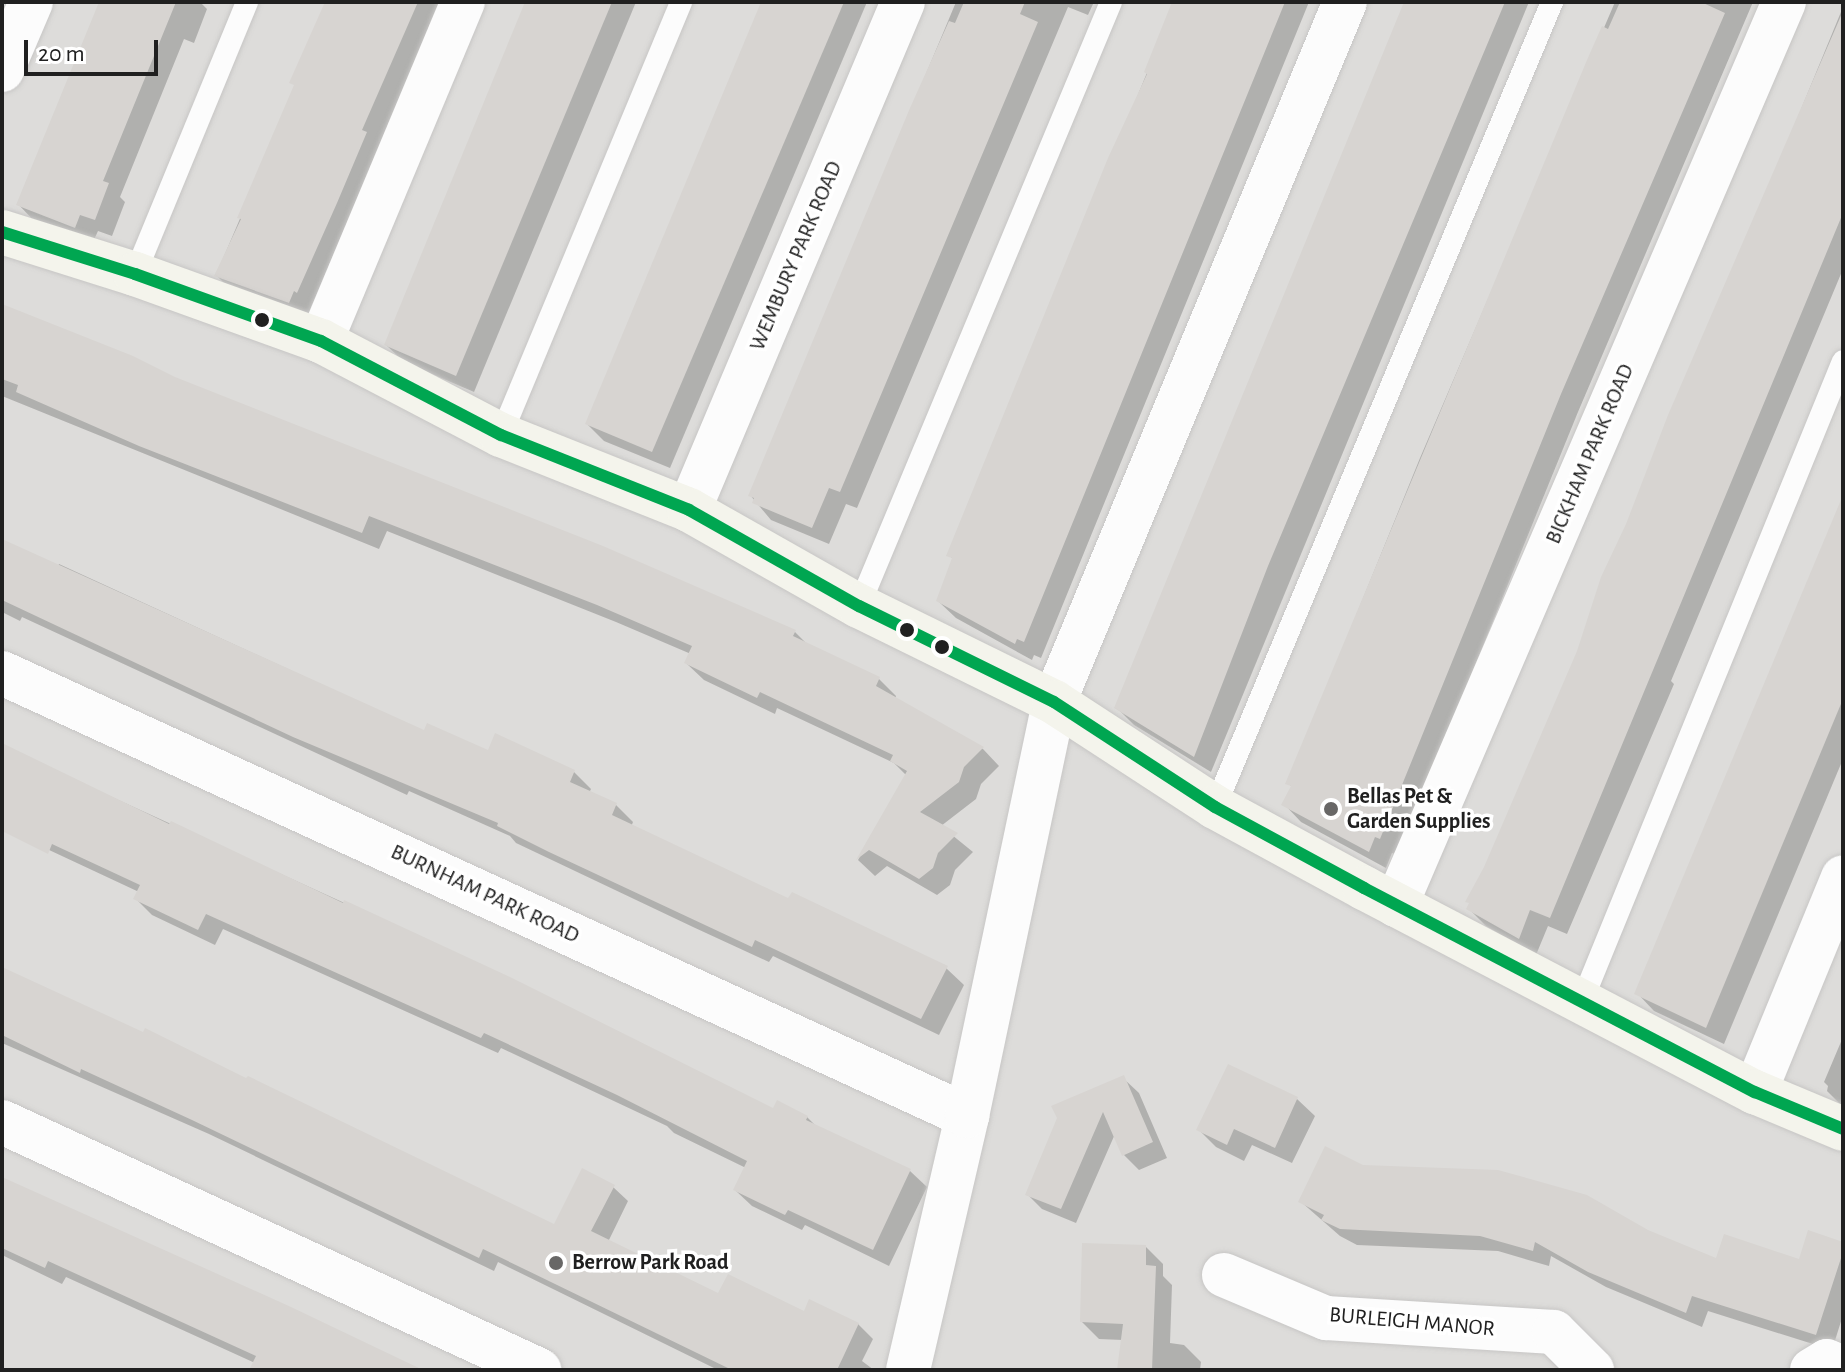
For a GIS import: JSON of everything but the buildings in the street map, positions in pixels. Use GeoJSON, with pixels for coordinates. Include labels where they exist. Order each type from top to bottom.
{"type":"FeatureCollection","features":[{"type":"Feature","properties":{"kind":"street"},"geometry":{"type":"LineString","coordinates":[[2,70],[31,2]]}},
{"type":"Feature","properties":{"kind":"street"},"geometry":{"type":"LineString","coordinates":[[321,341],[463,2]]}},
{"type":"Feature","properties":{"kind":"street","name":"WEMBURY PARK ROAD"},"geometry":{"type":"LineString","coordinates":[[689,510],[903,2]]}},
{"type":"Feature","properties":{"kind":"street"},"geometry":{"type":"LineString","coordinates":[[908,1370],[967,1116],[1054,702],[1345,2]]}},
{"type":"Feature","properties":{"kind":"street","name":"BICKHAM PARK ROAD"},"geometry":{"type":"LineString","coordinates":[[1396,905],[1784,2]]}},
{"type":"Feature","properties":{"kind":"street"},"geometry":{"type":"LineString","coordinates":[[2,232],[135,274],[321,341],[501,435],[689,510],[859,606],[1054,702],[1215,807],[1396,905],[1755,1092],[1843,1129]]}},
{"type":"Feature","properties":{"kind":"street","name":"BURNHAM PARK ROAD"},"geometry":{"type":"LineString","coordinates":[[2,673],[967,1116]]}},
{"type":"Feature","properties":{"kind":"street"},"geometry":{"type":"LineString","coordinates":[[1755,1092],[1843,877]]}},
{"type":"Feature","properties":{"kind":"street"},"geometry":{"type":"LineString","coordinates":[[2,1122],[539,1370]]}},
{"type":"Feature","properties":{"kind":"street","name":"BURLEIGH MANOR"},"geometry":{"type":"LineString","coordinates":[[1224,1275],[1326,1318],[1554,1332],[1592,1370]]}},
{"type":"Feature","properties":{"kind":"street"},"geometry":{"type":"LineString","coordinates":[[1812,1370],[1827,1361],[1843,1368]]}},
{"type":"Feature","properties":{"kind":"lane"},"geometry":{"type":"LineString","coordinates":[[135,274],[247,2]]}},
{"type":"Feature","properties":{"kind":"lane"},"geometry":{"type":"LineString","coordinates":[[501,435],[681,2]]}},
{"type":"Feature","properties":{"kind":"lane"},"geometry":{"type":"LineString","coordinates":[[859,606],[1111,2]]}},
{"type":"Feature","properties":{"kind":"lane"},"geometry":{"type":"LineString","coordinates":[[1215,807],[1552,2]]}},
{"type":"Feature","properties":{"kind":"lane"},"geometry":{"type":"LineString","coordinates":[[1582,1001],[1843,361]]}},
{"type":"Feature","properties":{"kind":"shaded area"},"geometry":{"type":"Polygon","coordinates":[[[2,2],[1843,2],[1843,1370],[2,1370],[2,2]]]}},
{"type":"Feature","properties":{"kind":"transit line"},"geometry":{"type":"LineString","coordinates":[[2,232],[135,274],[321,341],[501,435],[689,510],[859,606],[1054,702],[1215,807],[1364,888],[1755,1092],[1843,1129]]}},
{"type":"Feature","properties":{"kind":"place","name":"Bellas Pet & Garden Supplies"},"geometry":{"type":"Point","coordinates":[1331,809]}},
{"type":"Feature","properties":{"kind":"place","name":"Berrow Park Road"},"geometry":{"type":"Point","coordinates":[556,1263]}}]}
